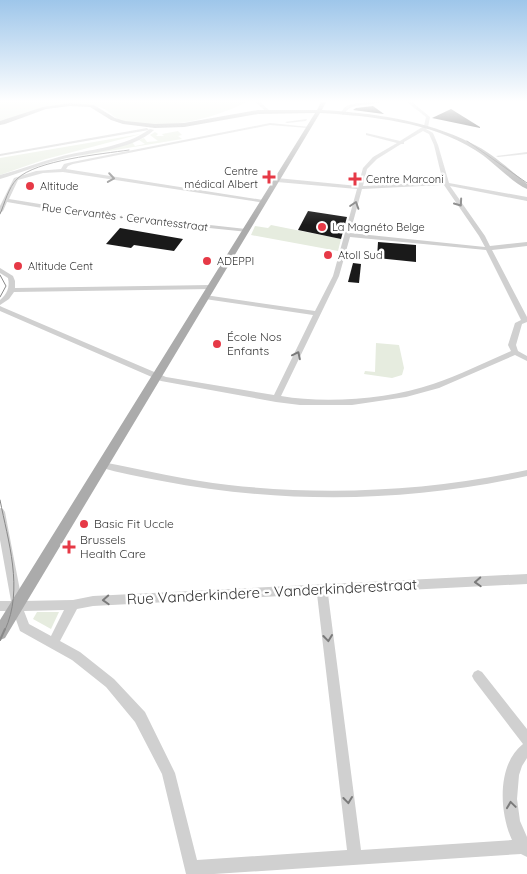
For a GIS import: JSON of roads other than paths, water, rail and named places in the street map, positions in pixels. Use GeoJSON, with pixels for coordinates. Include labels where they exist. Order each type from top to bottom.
{"type":"FeatureCollection","features":[{"type":"Feature","properties":{"kind":"main road"},"geometry":{"type":"LineString","coordinates":[[0,634],[277,180],[296,143]]}},
{"type":"Feature","properties":{"kind":"main road"},"geometry":{"type":"LineString","coordinates":[[463,143],[475,148],[527,187]]}},
{"type":"Feature","properties":{"kind":"main road"},"geometry":{"type":"LineString","coordinates":[[476,143],[498,156],[527,178]]}},
{"type":"Feature","properties":{"kind":"street"},"geometry":{"type":"LineString","coordinates":[[0,155],[67,143]]}},
{"type":"Feature","properties":{"kind":"street"},"geometry":{"type":"LineString","coordinates":[[0,178],[124,143]]}},
{"type":"Feature","properties":{"kind":"street"},"geometry":{"type":"LineString","coordinates":[[63,170],[66,165],[72,163],[175,143]]}},
{"type":"Feature","properties":{"kind":"street"},"geometry":{"type":"LineString","coordinates":[[398,143],[402,144]]}},
{"type":"Feature","properties":{"kind":"street"},"geometry":{"type":"LineString","coordinates":[[435,143],[446,183],[488,249],[526,320],[519,324],[512,342],[515,352],[527,359]]}},
{"type":"Feature","properties":{"kind":"street"},"geometry":{"type":"LineString","coordinates":[[276,399],[336,276],[365,170],[373,160],[402,144]]}},
{"type":"Feature","properties":{"kind":"street"},"geometry":{"type":"LineString","coordinates":[[498,156],[527,153]]}},
{"type":"Feature","properties":{"kind":"street"},"geometry":{"type":"LineString","coordinates":[[0,211],[15,180],[36,172],[63,170],[263,202]]}},
{"type":"Feature","properties":{"kind":"street"},"geometry":{"type":"LineString","coordinates":[[277,180],[360,188],[446,183],[527,199]]}},
{"type":"Feature","properties":{"kind":"street","name":"Rue Cervantès - Cervantesstraat"},"geometry":{"type":"LineString","coordinates":[[5,200],[75,212],[246,231]]}},
{"type":"Feature","properties":{"kind":"street"},"geometry":{"type":"LineString","coordinates":[[348,235],[488,249],[527,244]]}},
{"type":"Feature","properties":{"kind":"street"},"geometry":{"type":"LineString","coordinates":[[0,270],[12,277],[12,290],[0,303]]}},
{"type":"Feature","properties":{"kind":"street"},"geometry":{"type":"LineString","coordinates":[[12,290],[211,287]]}},
{"type":"Feature","properties":{"kind":"street"},"geometry":{"type":"LineString","coordinates":[[205,297],[318,314]]}},
{"type":"Feature","properties":{"kind":"street"},"geometry":{"type":"LineString","coordinates":[[0,308],[157,376],[276,399],[324,403],[381,399],[436,386],[515,352]]}},
{"type":"Feature","properties":{"kind":"street"},"geometry":{"type":"LineString","coordinates":[[102,465],[247,490],[329,494],[383,493],[453,487],[527,473]]}},
{"type":"Feature","properties":{"kind":"street"},"geometry":{"type":"LineString","coordinates":[[0,512],[17,605],[24,627],[76,656],[110,682],[140,717],[168,773],[193,871],[355,857],[526,848],[514,829],[510,798],[512,774],[522,751],[527,749]]}},
{"type":"Feature","properties":{"kind":"street","name":"Rue Vanderkindere - Vanderkinderestraat"},"geometry":{"type":"LineString","coordinates":[[0,606],[73,605],[93,601],[527,579]]}},
{"type":"Feature","properties":{"kind":"street"},"geometry":{"type":"LineString","coordinates":[[322,590],[355,857]]}},
{"type":"Feature","properties":{"kind":"street"},"geometry":{"type":"LineString","coordinates":[[53,643],[73,605]]}},
{"type":"Feature","properties":{"kind":"street"},"geometry":{"type":"LineString","coordinates":[[478,676],[527,739]]}},
{"type":"Feature","properties":{"kind":"tram line"},"geometry":{"type":"LineString","coordinates":[[470,143],[527,183]]}},
{"type":"Feature","properties":{"kind":"tram line"},"geometry":{"type":"LineString","coordinates":[[0,214],[11,187],[26,172],[70,159],[129,150]]}},
{"type":"Feature","properties":{"kind":"tram line"},"geometry":{"type":"LineString","coordinates":[[0,275],[6,286],[0,297]]}},
{"type":"Feature","properties":{"kind":"tram line"},"geometry":{"type":"LineString","coordinates":[[0,500],[13,565],[14,582],[11,614],[5,630]]}},
{"type":"Feature","properties":{"kind":"tram line"},"geometry":{"type":"LineString","coordinates":[[0,640],[5,629]]}},
{"type":"Feature","properties":{"kind":"place","name":"Centre médical Albert"},"geometry":{"type":"Point","coordinates":[269,177]}},
{"type":"Feature","properties":{"kind":"place","name":"Centre Marconi"},"geometry":{"type":"Point","coordinates":[355,179]}},
{"type":"Feature","properties":{"kind":"place","name":"Altitude"},"geometry":{"type":"Point","coordinates":[30,186]}},
{"type":"Feature","properties":{"kind":"place","name":"La Magnéto Belge"},"geometry":{"type":"Point","coordinates":[322,227]}},
{"type":"Feature","properties":{"kind":"place","name":"Atoll Sud"},"geometry":{"type":"Point","coordinates":[328,255]}},
{"type":"Feature","properties":{"kind":"place","name":"ADEPPI"},"geometry":{"type":"Point","coordinates":[207,261]}},
{"type":"Feature","properties":{"kind":"place","name":"Altitude Cent"},"geometry":{"type":"Point","coordinates":[18,266]}},
{"type":"Feature","properties":{"kind":"place","name":"École Nos Enfants"},"geometry":{"type":"Point","coordinates":[217,344]}},
{"type":"Feature","properties":{"kind":"place","name":"Basic Fit Uccle"},"geometry":{"type":"Point","coordinates":[84,524]}},
{"type":"Feature","properties":{"kind":"place","name":"Brussels Health Care"},"geometry":{"type":"Point","coordinates":[69,547]}}]}
